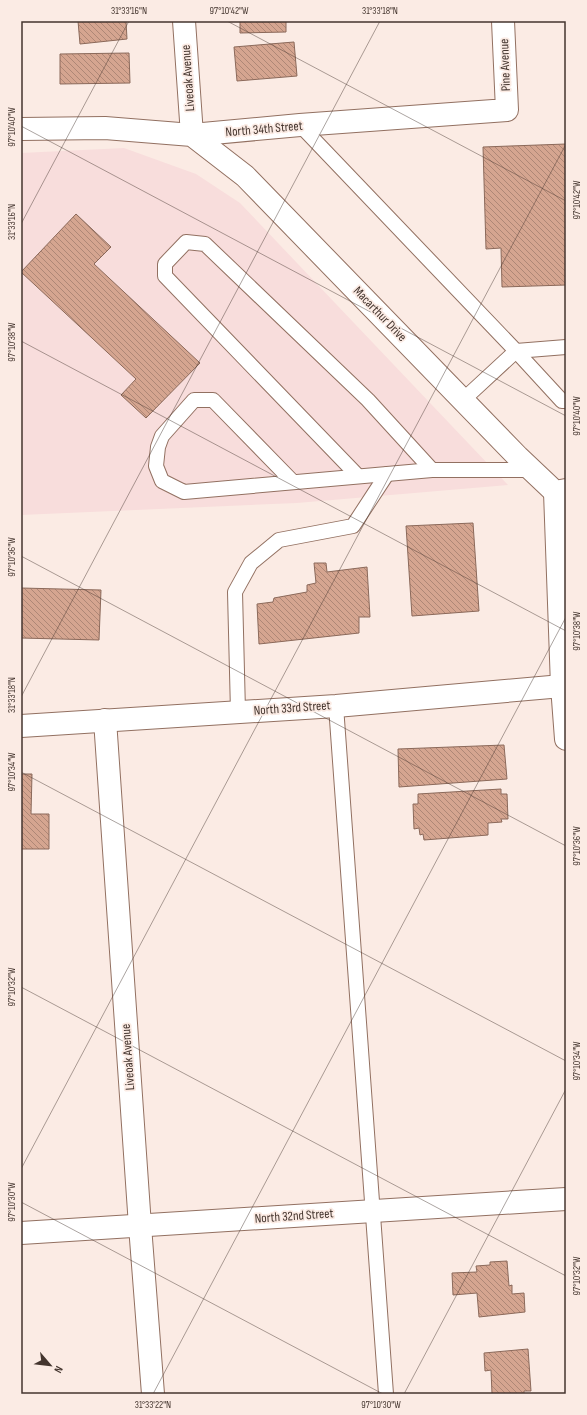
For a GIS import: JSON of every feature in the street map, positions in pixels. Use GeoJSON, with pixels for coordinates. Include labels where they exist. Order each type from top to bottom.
{"type":"FeatureCollection","features":[{"type":"Feature","properties":{"kind":"street","name":"Liveoak Avenue"},"geometry":{"type":"LineString","coordinates":[[184,21],[192,135]]}},
{"type":"Feature","properties":{"kind":"street","name":"Pine Avenue"},"geometry":{"type":"LineString","coordinates":[[503,21],[507,110]]}},
{"type":"Feature","properties":{"kind":"street","name":"North 34th Street"},"geometry":{"type":"LineString","coordinates":[[21,129],[105,128],[192,135],[300,125],[507,110]]}},
{"type":"Feature","properties":{"kind":"street","name":"Macarthur Drive"},"geometry":{"type":"LineString","coordinates":[[192,135],[245,176],[532,470],[561,491]]}},
{"type":"Feature","properties":{"kind":"street"},"geometry":{"type":"LineString","coordinates":[[561,491],[566,739]]}},
{"type":"Feature","properties":{"kind":"street","name":"North 33rd Street"},"geometry":{"type":"LineString","coordinates":[[21,726],[336,706],[564,686]]}},
{"type":"Feature","properties":{"kind":"street","name":"Liveoak Avenue"},"geometry":{"type":"LineString","coordinates":[[105,720],[153,1394]]}},
{"type":"Feature","properties":{"kind":"street","name":"North 32nd Street"},"geometry":{"type":"LineString","coordinates":[[21,1233],[566,1199]]}},
{"type":"Feature","properties":{"kind":"lane"},"geometry":{"type":"LineString","coordinates":[[300,125],[562,401],[566,401]]}},
{"type":"Feature","properties":{"kind":"lane"},"geometry":{"type":"LineString","coordinates":[[358,476],[165,276],[165,264],[186,242],[205,244],[368,400],[432,470]]}},
{"type":"Feature","properties":{"kind":"lane"},"geometry":{"type":"LineString","coordinates":[[463,400],[516,351],[566,347]]}},
{"type":"Feature","properties":{"kind":"lane"},"geometry":{"type":"LineString","coordinates":[[293,482],[213,400],[194,400],[162,436],[158,447],[156,466],[162,481],[184,492],[432,470],[532,470]]}},
{"type":"Feature","properties":{"kind":"lane"},"geometry":{"type":"LineString","coordinates":[[238,712],[235,592],[251,562],[279,540],[353,526],[387,474]]}},
{"type":"Feature","properties":{"kind":"lane"},"geometry":{"type":"LineString","coordinates":[[336,706],[386,1394]]}},
{"type":"Feature","properties":{"kind":"shaded area"},"geometry":{"type":"Polygon","coordinates":[[[124,148],[196,174],[240,203],[508,485],[297,503],[21,515],[21,153],[124,148]]]}},
{"type":"Feature","properties":{"kind":"building"},"geometry":{"type":"Polygon","coordinates":[[[78,21],[126,21],[127,39],[80,44],[78,21]]]}},
{"type":"Feature","properties":{"kind":"building"},"geometry":{"type":"Polygon","coordinates":[[[240,21],[286,21],[286,32],[240,33],[240,21]]]}},
{"type":"Feature","properties":{"kind":"building"},"geometry":{"type":"Polygon","coordinates":[[[294,42],[297,76],[237,81],[234,47],[294,42]]]}},
{"type":"Feature","properties":{"kind":"building"},"geometry":{"type":"Polygon","coordinates":[[[129,53],[130,83],[60,84],[60,54],[129,53]]]}},
{"type":"Feature","properties":{"kind":"building"},"geometry":{"type":"Polygon","coordinates":[[[566,144],[566,285],[502,287],[501,248],[486,249],[483,147],[566,144]]]}},
{"type":"Feature","properties":{"kind":"building"},"geometry":{"type":"Polygon","coordinates":[[[76,214],[111,247],[94,264],[200,363],[146,418],[121,395],[136,379],[21,272],[76,214]]]}},
{"type":"Feature","properties":{"kind":"building"},"geometry":{"type":"Polygon","coordinates":[[[473,523],[479,611],[412,616],[406,526],[473,523]]]}},
{"type":"Feature","properties":{"kind":"building"},"geometry":{"type":"Polygon","coordinates":[[[314,563],[326,563],[327,572],[367,567],[370,617],[359,617],[359,633],[259,644],[257,604],[273,602],[274,598],[307,592],[307,585],[316,583],[314,563]]]}},
{"type":"Feature","properties":{"kind":"building"},"geometry":{"type":"Polygon","coordinates":[[[21,588],[101,590],[99,640],[21,638],[21,588]]]}},
{"type":"Feature","properties":{"kind":"building"},"geometry":{"type":"Polygon","coordinates":[[[504,745],[507,779],[399,787],[398,749],[504,745]]]}},
{"type":"Feature","properties":{"kind":"building"},"geometry":{"type":"Polygon","coordinates":[[[21,774],[32,774],[31,814],[49,814],[49,849],[21,849],[21,774]]]}},
{"type":"Feature","properties":{"kind":"building"},"geometry":{"type":"Polygon","coordinates":[[[501,789],[501,794],[507,794],[508,819],[501,819],[502,822],[488,823],[488,835],[424,840],[423,834],[420,835],[419,828],[414,829],[413,804],[418,804],[418,794],[501,789]]]}},
{"type":"Feature","properties":{"kind":"building"},"geometry":{"type":"Polygon","coordinates":[[[507,1261],[509,1286],[512,1285],[512,1294],[524,1293],[525,1312],[479,1317],[477,1293],[453,1295],[452,1273],[477,1272],[476,1266],[490,1265],[490,1262],[507,1261]]]}},
{"type":"Feature","properties":{"kind":"building"},"geometry":{"type":"Polygon","coordinates":[[[528,1349],[531,1391],[524,1391],[524,1394],[492,1394],[491,1370],[485,1371],[484,1353],[528,1349]]]}}]}
